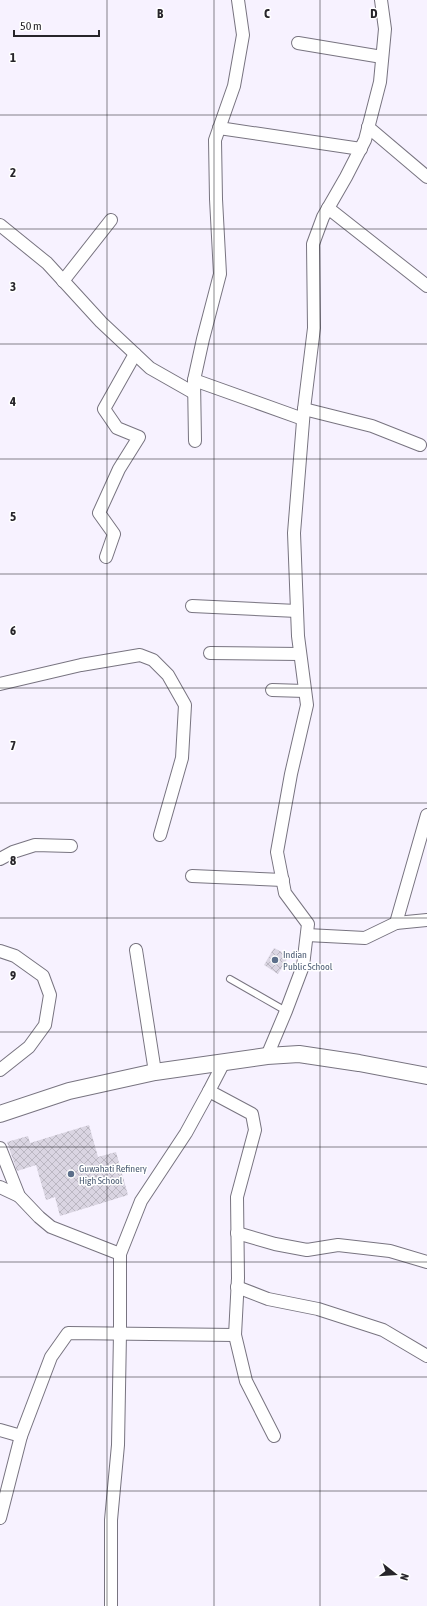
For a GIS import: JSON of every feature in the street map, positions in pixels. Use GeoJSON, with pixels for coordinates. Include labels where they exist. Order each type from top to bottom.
{"type":"FeatureCollection","features":[{"type":"Feature","properties":{"kind":"street"},"geometry":{"type":"LineString","coordinates":[[195,441],[194,380],[220,274],[216,200],[215,140],[234,86],[243,35],[238,0]]}},
{"type":"Feature","properties":{"kind":"street"},"geometry":{"type":"LineString","coordinates":[[267,1056],[303,966],[308,924],[285,893],[277,852],[291,774],[307,705],[300,654],[294,533],[303,414],[314,328],[313,244],[323,217],[365,140],[380,82],[385,29],[381,0]]}},
{"type":"Feature","properties":{"kind":"street"},"geometry":{"type":"LineString","coordinates":[[298,43],[382,57]]}},
{"type":"Feature","properties":{"kind":"street"},"geometry":{"type":"LineString","coordinates":[[368,127],[427,177]]}},
{"type":"Feature","properties":{"kind":"street"},"geometry":{"type":"LineString","coordinates":[[219,128],[361,149]]}},
{"type":"Feature","properties":{"kind":"street"},"geometry":{"type":"LineString","coordinates":[[328,208],[427,286]]}},
{"type":"Feature","properties":{"kind":"street"},"geometry":{"type":"LineString","coordinates":[[63,281],[111,220]]}},
{"type":"Feature","properties":{"kind":"street"},"geometry":{"type":"LineString","coordinates":[[0,225],[47,264],[101,322],[150,368],[194,393]]}},
{"type":"Feature","properties":{"kind":"street"},"geometry":{"type":"LineString","coordinates":[[106,558],[114,534],[99,513],[119,469],[138,437],[117,428],[104,409],[135,354]]}},
{"type":"Feature","properties":{"kind":"street"},"geometry":{"type":"LineString","coordinates":[[194,380],[303,414],[372,426],[420,445]]}},
{"type":"Feature","properties":{"kind":"street"},"geometry":{"type":"LineString","coordinates":[[192,606],[297,611]]}},
{"type":"Feature","properties":{"kind":"street"},"geometry":{"type":"LineString","coordinates":[[210,653],[300,654]]}},
{"type":"Feature","properties":{"kind":"street"},"geometry":{"type":"LineString","coordinates":[[0,684],[81,665],[140,655],[153,660],[168,675],[185,706],[182,758],[160,835]]}},
{"type":"Feature","properties":{"kind":"street"},"geometry":{"type":"LineString","coordinates":[[272,690],[305,691]]}},
{"type":"Feature","properties":{"kind":"street"},"geometry":{"type":"LineString","coordinates":[[396,923],[427,815]]}},
{"type":"Feature","properties":{"kind":"street"},"geometry":{"type":"LineString","coordinates":[[0,859],[13,852],[35,845],[71,846]]}},
{"type":"Feature","properties":{"kind":"street"},"geometry":{"type":"LineString","coordinates":[[192,876],[283,880]]}},
{"type":"Feature","properties":{"kind":"street"},"geometry":{"type":"LineString","coordinates":[[307,935],[365,938],[396,923],[427,920]]}},
{"type":"Feature","properties":{"kind":"street"},"geometry":{"type":"LineString","coordinates":[[136,950],[155,1072]]}},
{"type":"Feature","properties":{"kind":"street"},"geometry":{"type":"LineString","coordinates":[[0,951],[15,956],[43,976],[50,995],[45,1025],[29,1047],[0,1070]]}},
{"type":"Feature","properties":{"kind":"street"},"geometry":{"type":"LineString","coordinates":[[0,1114],[69,1091],[155,1072],[267,1056],[299,1054],[359,1063],[427,1076]]}},
{"type":"Feature","properties":{"kind":"street"},"geometry":{"type":"LineString","coordinates":[[111,1606],[111,1520],[118,1445],[120,1254],[141,1201],[186,1133],[224,1062]]}},
{"type":"Feature","properties":{"kind":"street"},"geometry":{"type":"LineString","coordinates":[[209,1091],[252,1114],[255,1130],[237,1197],[237,1287],[235,1335],[246,1381],[274,1436]]}},
{"type":"Feature","properties":{"kind":"street"},"geometry":{"type":"LineString","coordinates":[[0,1148],[18,1196]]}},
{"type":"Feature","properties":{"kind":"street"},"geometry":{"type":"LineString","coordinates":[[0,1186],[18,1196],[51,1227],[120,1254]]}},
{"type":"Feature","properties":{"kind":"street"},"geometry":{"type":"LineString","coordinates":[[237,1233],[275,1244],[307,1250],[338,1245],[390,1251],[427,1262]]}},
{"type":"Feature","properties":{"kind":"street"},"geometry":{"type":"LineString","coordinates":[[237,1287],[268,1298],[318,1309],[383,1330],[427,1356]]}},
{"type":"Feature","properties":{"kind":"street"},"geometry":{"type":"LineString","coordinates":[[1,1510],[21,1436],[51,1357],[68,1334],[120,1333],[235,1335]]}},
{"type":"Feature","properties":{"kind":"street"},"geometry":{"type":"LineString","coordinates":[[0,1430],[21,1436]]}},
{"type":"Feature","properties":{"kind":"lane"},"geometry":{"type":"LineString","coordinates":[[230,979],[286,1011]]}},
{"type":"Feature","properties":{"kind":"building"},"geometry":{"type":"Polygon","coordinates":[[[274,948],[289,956],[278,974],[264,965],[274,948]]]}},
{"type":"Feature","properties":{"kind":"building"},"geometry":{"type":"Polygon","coordinates":[[[89,1125],[98,1157],[116,1152],[128,1195],[60,1216],[55,1197],[46,1200],[36,1165],[17,1171],[7,1142],[28,1136],[30,1143],[89,1125]]]}},
{"type":"Feature","properties":{"kind":"place","name":"Indian Public School"},"geometry":{"type":"Point","coordinates":[275,960]}},
{"type":"Feature","properties":{"kind":"place","name":"Guwahati Refinery High School"},"geometry":{"type":"Point","coordinates":[71,1174]}}]}
